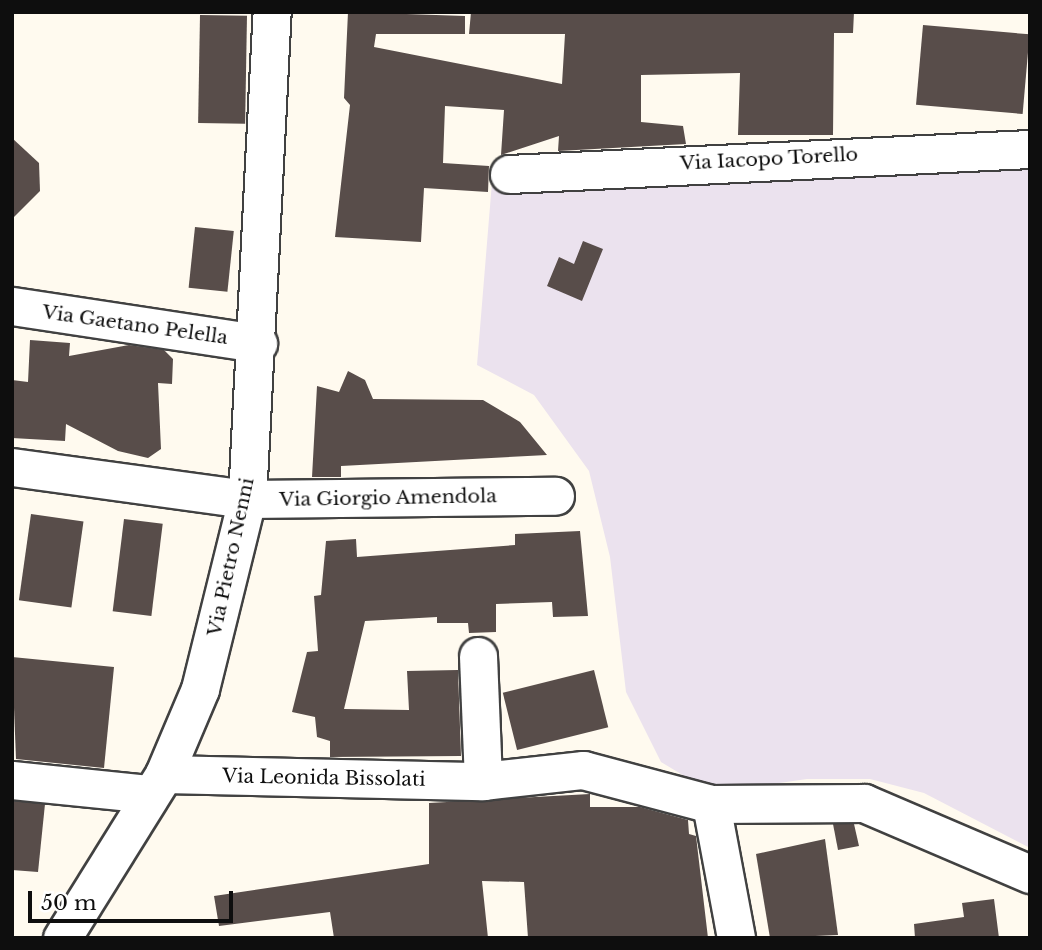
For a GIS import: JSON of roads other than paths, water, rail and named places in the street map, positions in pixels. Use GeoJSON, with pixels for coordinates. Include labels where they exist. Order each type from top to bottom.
{"type":"FeatureCollection","features":[{"type":"Feature","properties":{"kind":"street","name":"Via Pietro Nenni"},"geometry":{"type":"LineString","coordinates":[[62,938],[157,784],[200,689],[247,499],[272,12]]}},
{"type":"Feature","properties":{"kind":"street","name":"Via Iacopo Torello"},"geometry":{"type":"LineString","coordinates":[[509,174],[1030,149]]}},
{"type":"Feature","properties":{"kind":"street","name":"Via Gaetano Pelella"},"geometry":{"type":"LineString","coordinates":[[12,306],[257,343]]}},
{"type":"Feature","properties":{"kind":"street","name":"Via Giorgio Amendola"},"geometry":{"type":"LineString","coordinates":[[12,467],[247,499],[555,496]]}},
{"type":"Feature","properties":{"kind":"street"},"geometry":{"type":"LineString","coordinates":[[478,656],[483,781]]}},
{"type":"Feature","properties":{"kind":"street","name":"Via Leonida Bissolati"},"geometry":{"type":"LineString","coordinates":[[12,780],[157,784],[483,781],[583,770],[711,804],[864,803],[1030,874]]}},
{"type":"Feature","properties":{"kind":"street"},"geometry":{"type":"LineString","coordinates":[[711,804],[736,938]]}}]}
